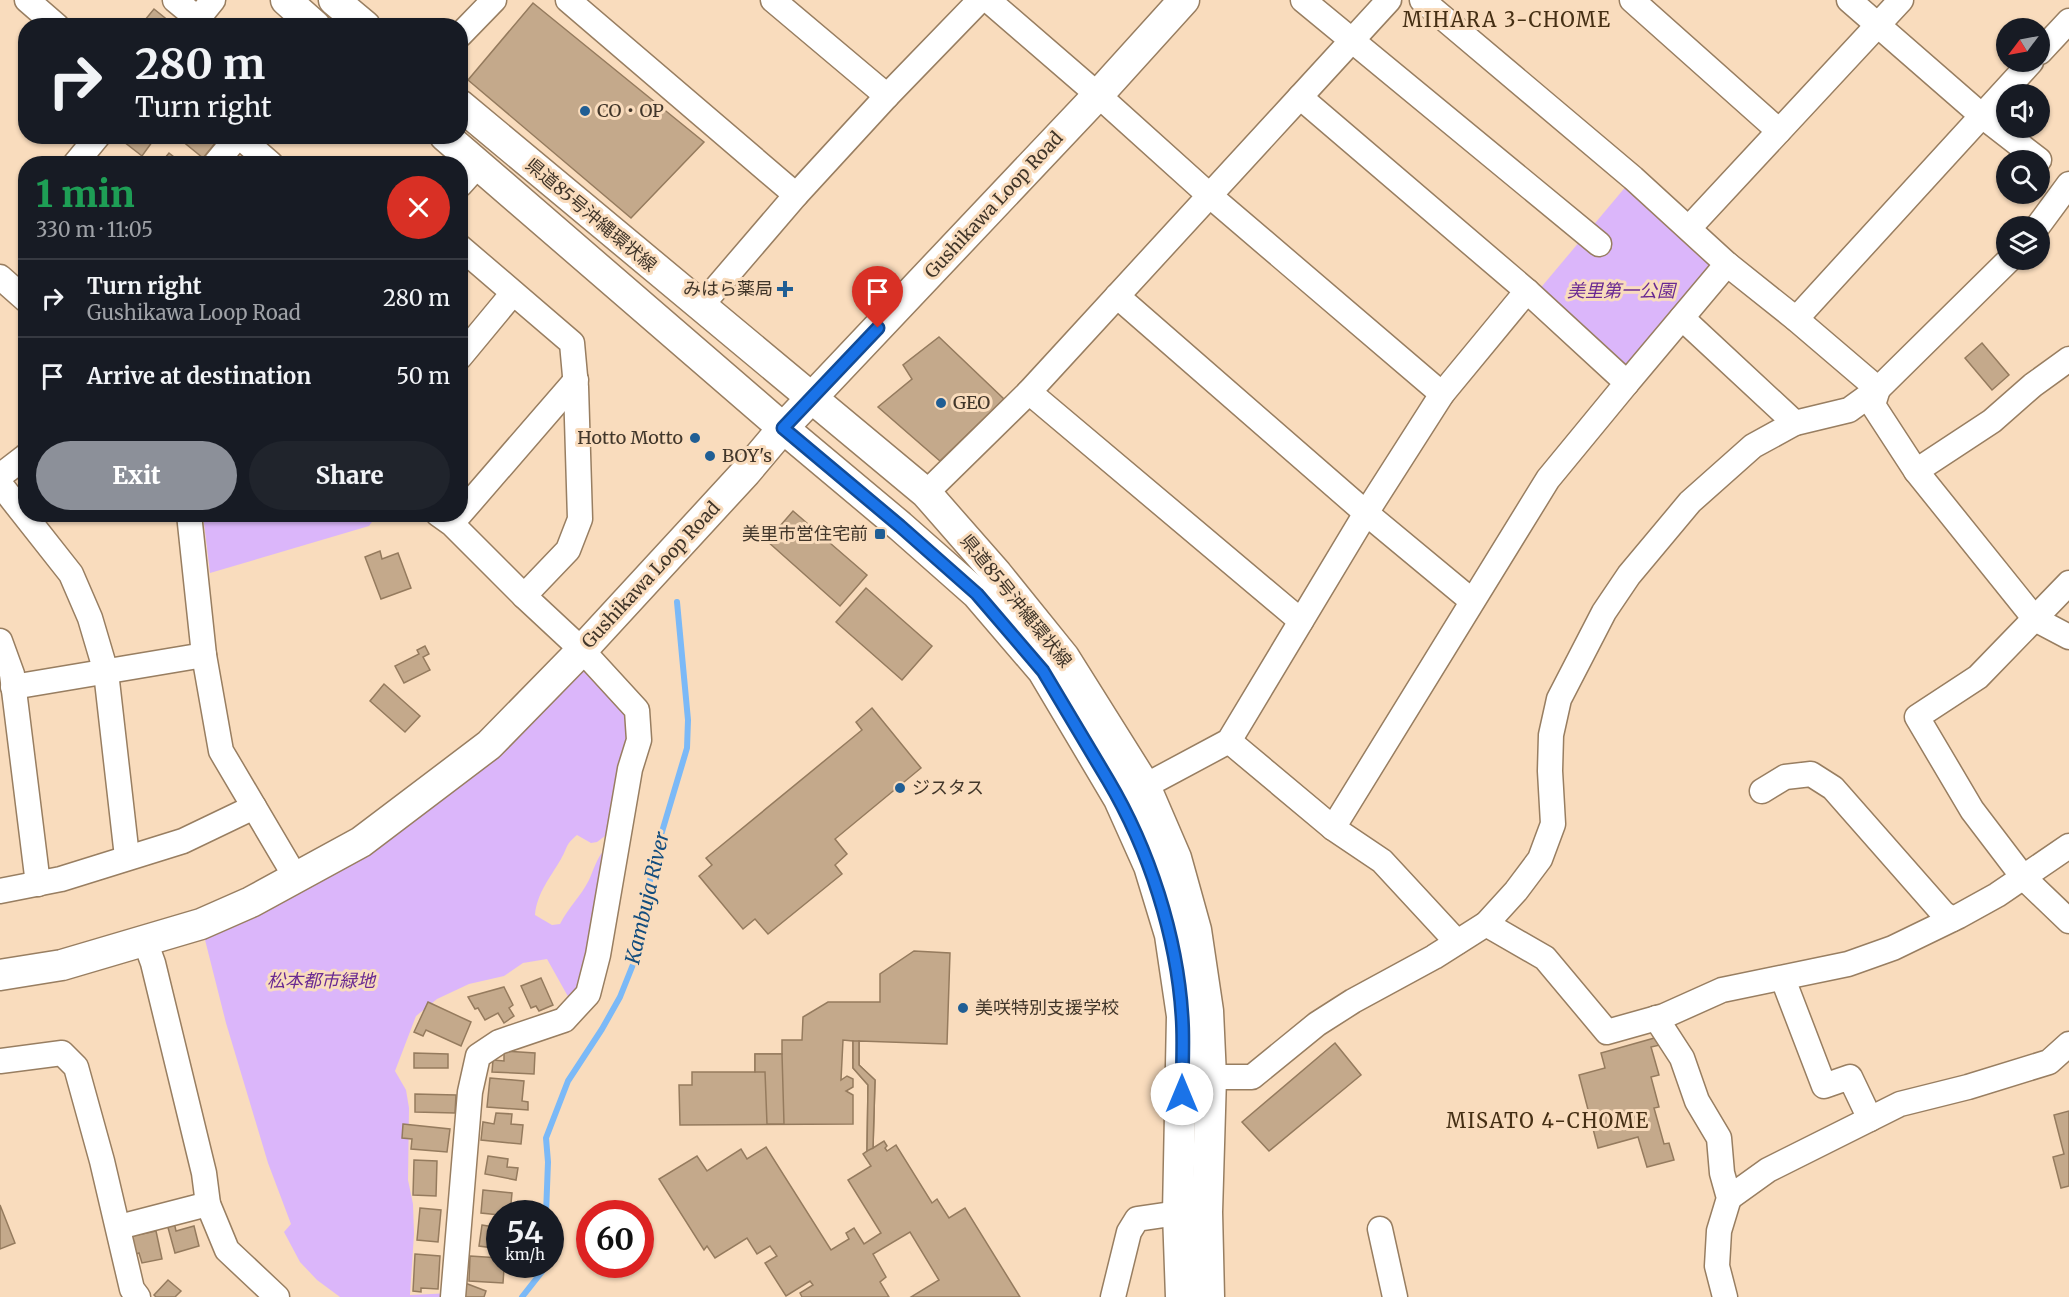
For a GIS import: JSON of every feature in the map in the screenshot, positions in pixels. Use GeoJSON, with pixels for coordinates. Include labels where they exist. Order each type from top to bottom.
{"type":"FeatureCollection","features":[{"type":"Feature","properties":{"kind":"main road"},"geometry":{"type":"LineString","coordinates":[[286,0],[306,18]]}},
{"type":"Feature","properties":{"kind":"main road"},"geometry":{"type":"LineString","coordinates":[[334,0],[355,18]]}},
{"type":"Feature","properties":{"kind":"main road","name":"Gushikawa Loop Road"},"geometry":{"type":"LineString","coordinates":[[0,975],[62,965],[145,941],[201,924],[251,902],[361,842],[489,745],[582,650],[746,472],[783,428],[1184,0]]}},
{"type":"Feature","properties":{"kind":"main road","name":"県道85号沖縄環状線"},"geometry":{"type":"LineString","coordinates":[[468,112],[926,493],[997,574],[1064,657],[1144,786],[1176,858],[1196,930],[1208,1011],[1211,1077],[1207,1212],[1209,1297]]}},
{"type":"Feature","properties":{"kind":"main road","name":"県道85号沖縄環状線"},"geometry":{"type":"LineString","coordinates":[[470,175],[783,428],[900,526],[977,594],[1043,671],[1119,799],[1149,866],[1170,935],[1182,1016],[1180,1297]]}},
{"type":"Feature","properties":{"kind":"street"},"geometry":{"type":"LineString","coordinates":[[27,0],[48,18]]}},
{"type":"Feature","properties":{"kind":"street"},"geometry":{"type":"LineString","coordinates":[[175,0],[191,18]]}},
{"type":"Feature","properties":{"kind":"street"},"geometry":{"type":"LineString","coordinates":[[198,18],[213,0]]}},
{"type":"Feature","properties":{"kind":"street"},"geometry":{"type":"LineString","coordinates":[[468,27],[494,0]]}},
{"type":"Feature","properties":{"kind":"street"},"geometry":{"type":"LineString","coordinates":[[568,0],[795,195]]}},
{"type":"Feature","properties":{"kind":"street"},"geometry":{"type":"LineString","coordinates":[[773,0],[887,96]]}},
{"type":"Feature","properties":{"kind":"street"},"geometry":{"type":"LineString","coordinates":[[700,307],[795,195],[980,0]]}},
{"type":"Feature","properties":{"kind":"street"},"geometry":{"type":"LineString","coordinates":[[988,0],[1098,94],[1209,195],[1442,394]]}},
{"type":"Feature","properties":{"kind":"street"},"geometry":{"type":"LineString","coordinates":[[1303,0],[1599,244]]}},
{"type":"Feature","properties":{"kind":"street"},"geometry":{"type":"LineString","coordinates":[[926,493],[1029,392],[1389,0]]}},
{"type":"Feature","properties":{"kind":"street"},"geometry":{"type":"LineString","coordinates":[[1422,0],[1689,228],[1727,264],[1796,318],[1878,389]]}},
{"type":"Feature","properties":{"kind":"street"},"geometry":{"type":"LineString","coordinates":[[1632,0],[1779,131]]}},
{"type":"Feature","properties":{"kind":"street"},"geometry":{"type":"LineString","coordinates":[[1849,0],[1981,115],[2025,150]]}},
{"type":"Feature","properties":{"kind":"street"},"geometry":{"type":"LineString","coordinates":[[1689,228],[1901,0]]}},
{"type":"Feature","properties":{"kind":"street"},"geometry":{"type":"LineString","coordinates":[[2050,41],[2069,21]]}},
{"type":"Feature","properties":{"kind":"street"},"geometry":{"type":"LineString","coordinates":[[1796,318],[2022,72]]}},
{"type":"Feature","properties":{"kind":"street"},"geometry":{"type":"LineString","coordinates":[[1300,97],[1527,291],[1627,383]]}},
{"type":"Feature","properties":{"kind":"street"},"geometry":{"type":"LineString","coordinates":[[82,156],[91,144]]}},
{"type":"Feature","properties":{"kind":"street"},"geometry":{"type":"LineString","coordinates":[[222,156],[231,144]]}},
{"type":"Feature","properties":{"kind":"street"},"geometry":{"type":"LineString","coordinates":[[247,144],[262,156]]}},
{"type":"Feature","properties":{"kind":"street"},"geometry":{"type":"LineString","coordinates":[[2045,216],[2069,184],[2050,169]]}},
{"type":"Feature","properties":{"kind":"street"},"geometry":{"type":"LineString","coordinates":[[468,254],[572,343],[576,380],[580,519],[567,550],[524,596]]}},
{"type":"Feature","properties":{"kind":"street"},"geometry":{"type":"LineString","coordinates":[[1333,828],[1548,479],[1727,264]]}},
{"type":"Feature","properties":{"kind":"street"},"geometry":{"type":"LineString","coordinates":[[1211,1077],[1252,1077],[1317,1024],[1486,924],[1516,891],[1540,859],[1553,825],[1551,735],[1559,699],[1604,612],[1629,576],[1690,502],[1753,446],[1796,423],[1849,410],[1878,389],[1999,270]]}},
{"type":"Feature","properties":{"kind":"street"},"geometry":{"type":"LineString","coordinates":[[0,277],[18,293]]}},
{"type":"Feature","properties":{"kind":"street"},"geometry":{"type":"LineString","coordinates":[[1144,786],[1229,741],[1365,513],[1442,394],[1527,291]]}},
{"type":"Feature","properties":{"kind":"street"},"geometry":{"type":"LineString","coordinates":[[468,347],[513,293]]}},
{"type":"Feature","properties":{"kind":"street"},"geometry":{"type":"LineString","coordinates":[[1117,296],[1365,513],[1472,601]]}},
{"type":"Feature","properties":{"kind":"street"},"geometry":{"type":"LineString","coordinates":[[1682,318],[1796,423]]}},
{"type":"Feature","properties":{"kind":"street"},"geometry":{"type":"LineString","coordinates":[[1916,471],[1992,421],[2033,385],[2069,359]]}},
{"type":"Feature","properties":{"kind":"street"},"geometry":{"type":"LineString","coordinates":[[468,499],[576,380]]}},
{"type":"Feature","properties":{"kind":"street"},"geometry":{"type":"LineString","coordinates":[[1878,389],[1874,405],[1916,471],[2035,619],[2069,637]]}},
{"type":"Feature","properties":{"kind":"street"},"geometry":{"type":"LineString","coordinates":[[1029,392],[1301,621]]}},
{"type":"Feature","properties":{"kind":"street"},"geometry":{"type":"LineString","coordinates":[[0,476],[18,462]]}},
{"type":"Feature","properties":{"kind":"street"},"geometry":{"type":"LineString","coordinates":[[0,484],[18,507]]}},
{"type":"Feature","properties":{"kind":"street"},"geometry":{"type":"LineString","coordinates":[[30,522],[70,574],[90,618],[106,672],[128,857]]}},
{"type":"Feature","properties":{"kind":"street"},"geometry":{"type":"LineString","coordinates":[[190,522],[204,655],[221,751],[296,878]]}},
{"type":"Feature","properties":{"kind":"street"},"geometry":{"type":"LineString","coordinates":[[453,1297],[470,1092],[478,1056],[499,1042],[564,1020],[588,994],[598,955],[630,769],[639,740],[637,710],[582,650],[524,596],[457,522]]}},
{"type":"Feature","properties":{"kind":"street"},"geometry":{"type":"LineString","coordinates":[[2069,583],[1978,677],[1917,717],[1972,810],[2023,877],[2069,921]]}},
{"type":"Feature","properties":{"kind":"street"},"geometry":{"type":"LineString","coordinates":[[0,640],[12,674],[38,884]]}},
{"type":"Feature","properties":{"kind":"street"},"geometry":{"type":"LineString","coordinates":[[14,687],[204,655]]}},
{"type":"Feature","properties":{"kind":"street"},"geometry":{"type":"LineString","coordinates":[[1229,741],[1333,828],[1382,861],[1457,942]]}},
{"type":"Feature","properties":{"kind":"street"},"geometry":{"type":"LineString","coordinates":[[1762,791],[1785,777],[1811,774],[1833,788],[1943,913],[1952,919]]}},
{"type":"Feature","properties":{"kind":"street"},"geometry":{"type":"LineString","coordinates":[[0,891],[61,879],[183,841],[254,807]]}},
{"type":"Feature","properties":{"kind":"street"},"geometry":{"type":"LineString","coordinates":[[1486,924],[1545,958],[1607,1032],[1656,1018],[1722,990],[1848,964],[1893,948],[1997,895],[2069,846]]}},
{"type":"Feature","properties":{"kind":"street"},"geometry":{"type":"LineString","coordinates":[[145,941],[204,1173],[208,1204],[227,1250],[277,1297]]}},
{"type":"Feature","properties":{"kind":"street"},"geometry":{"type":"LineString","coordinates":[[1783,979],[1824,1086],[1850,1077],[1870,1119]]}},
{"type":"Feature","properties":{"kind":"street"},"geometry":{"type":"LineString","coordinates":[[1656,1018],[1682,1058],[1697,1101],[1719,1138],[1722,1173],[1729,1198],[1719,1231],[1717,1266],[1725,1297]]}},
{"type":"Feature","properties":{"kind":"street"},"geometry":{"type":"LineString","coordinates":[[1729,1198],[1768,1170],[1900,1104],[1968,1087],[2049,1062],[2069,1044]]}},
{"type":"Feature","properties":{"kind":"street"},"geometry":{"type":"LineString","coordinates":[[0,1061],[62,1053],[76,1067],[119,1227],[132,1288],[138,1297]]}},
{"type":"Feature","properties":{"kind":"street"},"geometry":{"type":"LineString","coordinates":[[119,1227],[208,1204]]}},
{"type":"Feature","properties":{"kind":"street"},"geometry":{"type":"LineString","coordinates":[[1113,1297],[1129,1232],[1137,1219],[1179,1213]]}},
{"type":"Feature","properties":{"kind":"street"},"geometry":{"type":"LineString","coordinates":[[1380,1229],[1395,1297]]}},
{"type":"Feature","properties":{"kind":"green space","name":"美里第一公園"},"geometry":{"type":"Polygon","coordinates":[[[1633,178],[1727,264],[1627,383],[1533,297],[1633,178]]]}},
{"type":"Feature","properties":{"kind":"green space"},"geometry":{"type":"Polygon","coordinates":[[[204,522],[372,522],[369,526],[210,573],[204,522]]]}},
{"type":"Feature","properties":{"kind":"green space","name":"松本都市緑地"},"geometry":{"type":"Polygon","coordinates":[[[582,650],[637,710],[621,824],[597,842],[591,843],[577,835],[573,838],[545,886],[536,907],[535,915],[552,925],[560,924],[586,886],[604,850],[617,851],[575,1009],[547,959],[523,963],[504,976],[469,984],[437,999],[416,1016],[395,1071],[406,1090],[409,1108],[408,1180],[413,1204],[414,1234],[410,1295],[453,1293],[453,1297],[340,1297],[317,1280],[300,1262],[284,1232],[291,1224],[268,1163],[226,1023],[201,924],[361,842],[582,650]]]}},
{"type":"Feature","properties":{"kind":"building","name":"CO・OP"},"geometry":{"type":"Polygon","coordinates":[[[533,3],[704,142],[631,218],[468,80],[533,3]]]}},
{"type":"Feature","properties":{"kind":"building"},"geometry":{"type":"Polygon","coordinates":[[[154,9],[165,18],[147,18],[154,9]]]}},
{"type":"Feature","properties":{"kind":"building"},"geometry":{"type":"Polygon","coordinates":[[[127,144],[151,144],[142,156],[127,144]]]}},
{"type":"Feature","properties":{"kind":"building"},"geometry":{"type":"Polygon","coordinates":[[[186,144],[215,144],[205,156],[201,156],[186,144]]]}},
{"type":"Feature","properties":{"kind":"building","name":"GEO"},"geometry":{"type":"Polygon","coordinates":[[[939,337],[1004,399],[940,461],[878,407],[912,379],[903,365],[939,337]]]}},
{"type":"Feature","properties":{"kind":"building"},"geometry":{"type":"Polygon","coordinates":[[[1982,343],[2009,375],[1992,390],[1965,358],[1982,343]]]}},
{"type":"Feature","properties":{"kind":"building"},"geometry":{"type":"Polygon","coordinates":[[[793,511],[867,575],[840,606],[767,541],[793,511]]]}},
{"type":"Feature","properties":{"kind":"building"},"geometry":{"type":"Polygon","coordinates":[[[380,551],[382,559],[398,553],[411,588],[381,599],[365,557],[380,551]]]}},
{"type":"Feature","properties":{"kind":"building"},"geometry":{"type":"Polygon","coordinates":[[[866,588],[932,646],[902,680],[836,622],[866,588]]]}},
{"type":"Feature","properties":{"kind":"building"},"geometry":{"type":"Polygon","coordinates":[[[425,646],[429,654],[423,657],[430,670],[404,683],[395,666],[419,654],[417,650],[425,646]]]}},
{"type":"Feature","properties":{"kind":"building"},"geometry":{"type":"Polygon","coordinates":[[[384,684],[420,716],[405,732],[370,701],[384,684]]]}},
{"type":"Feature","properties":{"kind":"building"},"geometry":{"type":"Polygon","coordinates":[[[872,708],[921,768],[835,839],[847,854],[835,865],[842,874],[768,934],[755,919],[743,929],[699,876],[712,865],[706,858],[862,730],[856,722],[872,708]]]}},
{"type":"Feature","properties":{"kind":"building"},"geometry":{"type":"Polygon","coordinates":[[[914,951],[950,953],[947,1044],[859,1041],[859,1065],[875,1080],[873,1148],[884,1141],[887,1151],[896,1145],[932,1203],[937,1199],[949,1218],[965,1208],[1020,1297],[911,1297],[939,1280],[910,1232],[873,1254],[886,1277],[880,1282],[889,1297],[802,1297],[800,1293],[813,1285],[810,1281],[786,1296],[765,1263],[777,1256],[770,1246],[757,1254],[747,1238],[715,1258],[707,1246],[704,1250],[659,1179],[697,1156],[707,1171],[741,1149],[747,1159],[766,1147],[831,1250],[849,1239],[846,1233],[854,1228],[864,1244],[881,1233],[848,1180],[871,1166],[863,1154],[867,1151],[868,1085],[853,1068],[853,1041],[843,1040],[841,1080],[847,1076],[853,1079],[853,1087],[846,1091],[853,1095],[853,1124],[680,1125],[679,1085],[692,1085],[692,1072],[755,1072],[755,1054],[782,1054],[782,1040],[802,1040],[803,1017],[828,1002],[880,1002],[880,974],[914,951]]]}},
{"type":"Feature","properties":{"kind":"building"},"geometry":{"type":"Polygon","coordinates":[[[541,978],[553,1005],[539,1011],[536,1006],[531,1008],[521,986],[541,978]]]}},
{"type":"Feature","properties":{"kind":"building"},"geometry":{"type":"Polygon","coordinates":[[[504,987],[513,1005],[509,1008],[514,1016],[504,1023],[498,1013],[485,1020],[468,997],[504,987]]]}},
{"type":"Feature","properties":{"kind":"building"},"geometry":{"type":"Polygon","coordinates":[[[428,1002],[471,1022],[461,1046],[426,1030],[423,1036],[414,1032],[428,1002]]]}},
{"type":"Feature","properties":{"kind":"building"},"geometry":{"type":"Polygon","coordinates":[[[1658,1037],[1660,1045],[1651,1047],[1659,1075],[1651,1077],[1659,1107],[1654,1108],[1664,1144],[1669,1143],[1674,1160],[1647,1167],[1638,1137],[1598,1148],[1579,1075],[1605,1068],[1601,1053],[1658,1037]]]}},
{"type":"Feature","properties":{"kind":"building"},"geometry":{"type":"Polygon","coordinates":[[[853,1041],[859,1041],[859,1065],[875,1080],[873,1148],[867,1151],[868,1085],[853,1068],[853,1041]]]}},
{"type":"Feature","properties":{"kind":"building"},"geometry":{"type":"Polygon","coordinates":[[[1335,1043],[1361,1075],[1269,1151],[1242,1122],[1335,1043]]]}},
{"type":"Feature","properties":{"kind":"building"},"geometry":{"type":"Polygon","coordinates":[[[504,1051],[535,1053],[534,1074],[492,1072],[493,1060],[504,1061],[504,1051]]]}},
{"type":"Feature","properties":{"kind":"building"},"geometry":{"type":"Polygon","coordinates":[[[414,1053],[448,1054],[448,1068],[414,1068],[414,1053]]]}},
{"type":"Feature","properties":{"kind":"building"},"geometry":{"type":"Polygon","coordinates":[[[755,1054],[782,1054],[784,1124],[767,1124],[765,1072],[755,1072],[755,1054]]]}},
{"type":"Feature","properties":{"kind":"building"},"geometry":{"type":"Polygon","coordinates":[[[490,1078],[524,1081],[522,1101],[528,1102],[528,1110],[487,1107],[490,1078]]]}},
{"type":"Feature","properties":{"kind":"building"},"geometry":{"type":"Polygon","coordinates":[[[415,1094],[456,1095],[455,1113],[415,1112],[415,1094]]]}},
{"type":"Feature","properties":{"kind":"building"},"geometry":{"type":"Polygon","coordinates":[[[2069,1111],[2069,1186],[2061,1188],[2053,1157],[2064,1154],[2054,1115],[2069,1111]]]}},
{"type":"Feature","properties":{"kind":"building"},"geometry":{"type":"Polygon","coordinates":[[[496,1113],[512,1114],[511,1124],[523,1125],[521,1144],[481,1140],[483,1122],[494,1124],[496,1113]]]}},
{"type":"Feature","properties":{"kind":"building"},"geometry":{"type":"Polygon","coordinates":[[[403,1124],[450,1129],[447,1152],[411,1149],[412,1139],[402,1138],[403,1124]]]}},
{"type":"Feature","properties":{"kind":"building"},"geometry":{"type":"Polygon","coordinates":[[[488,1156],[508,1159],[507,1167],[518,1168],[516,1180],[485,1174],[488,1156]]]}},
{"type":"Feature","properties":{"kind":"building"},"geometry":{"type":"Polygon","coordinates":[[[414,1160],[437,1161],[436,1196],[413,1195],[414,1160]]]}},
{"type":"Feature","properties":{"kind":"building"},"geometry":{"type":"Polygon","coordinates":[[[483,1190],[512,1193],[511,1200],[486,1200],[486,1214],[481,1213],[483,1190]]]}},
{"type":"Feature","properties":{"kind":"building"},"geometry":{"type":"Polygon","coordinates":[[[0,1205],[15,1243],[0,1249],[0,1205]]]}},
{"type":"Feature","properties":{"kind":"building"},"geometry":{"type":"Polygon","coordinates":[[[420,1208],[441,1210],[438,1242],[417,1240],[420,1208]]]}},
{"type":"Feature","properties":{"kind":"building"},"geometry":{"type":"Polygon","coordinates":[[[174,1222],[176,1231],[194,1226],[199,1246],[175,1253],[167,1224],[174,1222]]]}},
{"type":"Feature","properties":{"kind":"building"},"geometry":{"type":"Polygon","coordinates":[[[482,1225],[486,1226],[486,1247],[479,1246],[482,1225]]]}},
{"type":"Feature","properties":{"kind":"building"},"geometry":{"type":"Polygon","coordinates":[[[156,1231],[162,1259],[142,1263],[139,1253],[136,1254],[132,1236],[156,1231]]]}},
{"type":"Feature","properties":{"kind":"building"},"geometry":{"type":"Polygon","coordinates":[[[415,1254],[440,1256],[438,1289],[421,1288],[421,1292],[413,1291],[415,1254]]]}},
{"type":"Feature","properties":{"kind":"building"},"geometry":{"type":"Polygon","coordinates":[[[470,1256],[486,1257],[486,1278],[503,1278],[503,1283],[469,1281],[470,1256]]]}},
{"type":"Feature","properties":{"kind":"building"},"geometry":{"type":"Polygon","coordinates":[[[168,1280],[181,1291],[175,1297],[156,1297],[154,1295],[168,1280]]]}},
{"type":"Feature","properties":{"kind":"building"},"geometry":{"type":"Polygon","coordinates":[[[465,1283],[486,1291],[484,1297],[461,1297],[465,1283]]]}},
{"type":"Feature","properties":{"kind":"waterway","name":"Kambuja River"},"geometry":{"type":"LineString","coordinates":[[547,1200],[546,1138],[568,1081],[620,997],[634,962],[640,943],[653,862],[687,748],[688,720],[677,602]]}},
{"type":"Feature","properties":{"kind":"waterway","name":"Kambuja River"},"geometry":{"type":"LineString","coordinates":[[522,1297],[537,1278]]}},
{"type":"Feature","properties":{"kind":"place","name":"CO・OP"},"geometry":{"type":"Point","coordinates":[585,111]}},
{"type":"Feature","properties":{"kind":"place","name":"みはら薬局"},"geometry":{"type":"Point","coordinates":[785,289]}},
{"type":"Feature","properties":{"kind":"place","name":"GEO"},"geometry":{"type":"Point","coordinates":[941,403]}},
{"type":"Feature","properties":{"kind":"place","name":"Hotto Motto"},"geometry":{"type":"Point","coordinates":[695,438]}},
{"type":"Feature","properties":{"kind":"place","name":"BOY's"},"geometry":{"type":"Point","coordinates":[710,456]}},
{"type":"Feature","properties":{"kind":"place","name":"美里市営住宅前"},"geometry":{"type":"Point","coordinates":[880,534]}},
{"type":"Feature","properties":{"kind":"place","name":"ジスタス"},"geometry":{"type":"Point","coordinates":[900,788]}},
{"type":"Feature","properties":{"kind":"place","name":"美咲特別支援学校"},"geometry":{"type":"Point","coordinates":[963,1008]}},
{"type":"Feature","properties":{"kind":"district","name":"MIHARA 3-CHOME"},"geometry":{"type":"Point","coordinates":[1507,20]}},
{"type":"Feature","properties":{"kind":"district","name":"MISATO 4-CHOME"},"geometry":{"type":"Point","coordinates":[1548,1121]}},
{"type":"Feature","properties":{"kind":"route"},"geometry":{"type":"LineString","coordinates":[[878,328],[783,428],[977,594],[1043,671],[1119,799],[1149,866],[1170,935],[1182,1016],[1182,1094]]}}]}
